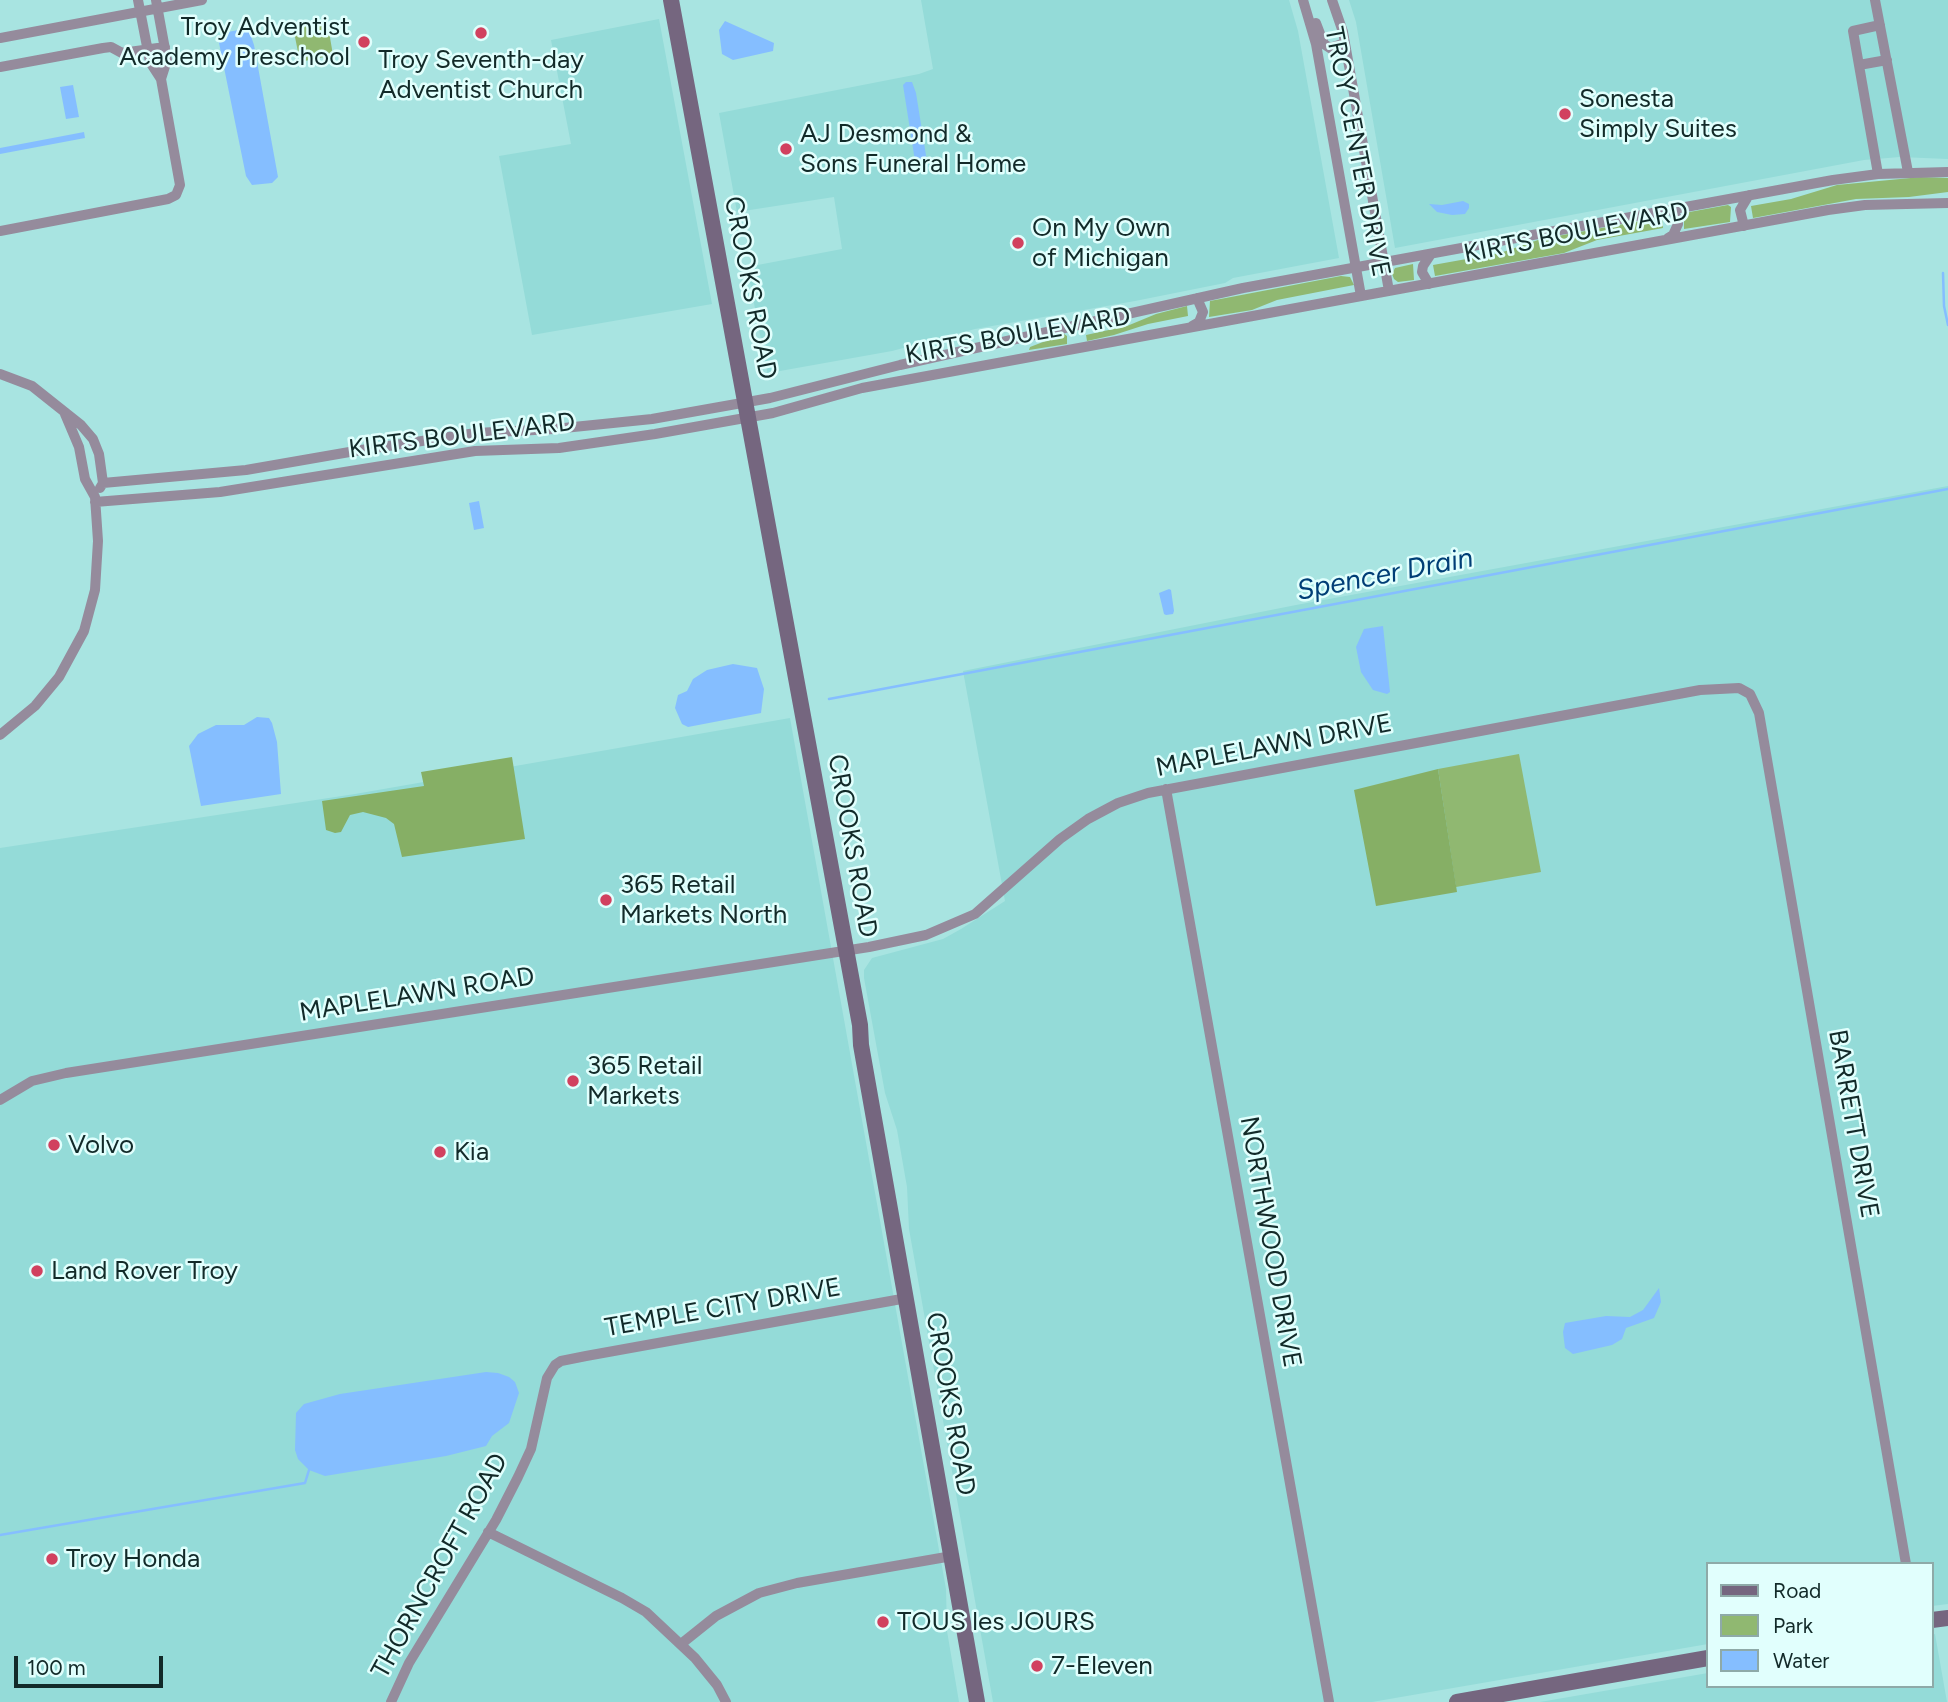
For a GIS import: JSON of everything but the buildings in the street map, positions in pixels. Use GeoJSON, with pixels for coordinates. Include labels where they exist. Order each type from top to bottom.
{"type":"FeatureCollection","features":[{"type":"Feature","properties":{"kind":"main road","name":"CROOKS ROAD"},"geometry":{"type":"LineString","coordinates":[[671,0],[846,950],[977,1702]]}},
{"type":"Feature","properties":{"kind":"main road"},"geometry":{"type":"LineString","coordinates":[[1457,1702],[1706,1658]]}},
{"type":"Feature","properties":{"kind":"street"},"geometry":{"type":"LineString","coordinates":[[0,230],[167,199],[176,195],[180,186],[161,79],[150,62],[138,0]]}},
{"type":"Feature","properties":{"kind":"street"},"geometry":{"type":"LineString","coordinates":[[1,34],[140,12],[157,4],[202,0]]}},
{"type":"Feature","properties":{"kind":"street","name":"TROY CENTER DRIVE"},"geometry":{"type":"LineString","coordinates":[[1303,0],[1316,44],[1361,296]]}},
{"type":"Feature","properties":{"kind":"street","name":"TROY CENTER DRIVE"},"geometry":{"type":"LineString","coordinates":[[1332,0],[1345,43],[1389,291]]}},
{"type":"Feature","properties":{"kind":"street"},"geometry":{"type":"LineString","coordinates":[[1875,0],[1908,172]]}},
{"type":"Feature","properties":{"kind":"street"},"geometry":{"type":"LineString","coordinates":[[157,4],[167,60],[161,79]]}},
{"type":"Feature","properties":{"kind":"street","name":"TROY CENTER DRIVE"},"geometry":{"type":"LineString","coordinates":[[1309,17],[1316,23],[1324,44],[1331,48],[1345,43]]}},
{"type":"Feature","properties":{"kind":"street"},"geometry":{"type":"LineString","coordinates":[[1878,174],[1853,31],[1880,25]]}},
{"type":"Feature","properties":{"kind":"street"},"geometry":{"type":"LineString","coordinates":[[0,67],[111,47],[122,53],[165,47]]}},
{"type":"Feature","properties":{"kind":"street"},"geometry":{"type":"LineString","coordinates":[[1859,65],[1887,60]]}},
{"type":"Feature","properties":{"kind":"street","name":"KIRTS BOULEVARD"},"geometry":{"type":"LineString","coordinates":[[95,499],[220,492],[475,451],[559,448],[748,410],[1197,298],[1749,195],[1878,174],[1948,172]]}},
{"type":"Feature","properties":{"kind":"street"},"geometry":{"type":"LineString","coordinates":[[1744,226],[1740,210],[1749,195]]}},
{"type":"Feature","properties":{"kind":"street","name":"KIRTS BOULEVARD"},"geometry":{"type":"LineString","coordinates":[[103,483],[246,470],[463,435],[621,423],[806,404],[862,388],[1859,205],[1948,203]]}},
{"type":"Feature","properties":{"kind":"street"},"geometry":{"type":"LineString","coordinates":[[1665,240],[1673,235],[1678,224],[1678,219],[1671,209]]}},
{"type":"Feature","properties":{"kind":"street"},"geometry":{"type":"LineString","coordinates":[[1429,284],[1422,272],[1431,254]]}},
{"type":"Feature","properties":{"kind":"street"},"geometry":{"type":"LineString","coordinates":[[1190,327],[1202,317],[1202,307],[1197,298]]}},
{"type":"Feature","properties":{"kind":"street"},"geometry":{"type":"LineString","coordinates":[[1080,348],[1076,340],[1081,325]]}},
{"type":"Feature","properties":{"kind":"street"},"geometry":{"type":"LineString","coordinates":[[0,374],[32,386],[81,425],[93,439],[102,467],[103,483],[95,499]]}},
{"type":"Feature","properties":{"kind":"street"},"geometry":{"type":"LineString","coordinates":[[0,735],[23,718],[49,691],[69,662],[90,611],[97,573],[95,499],[85,479],[79,447],[65,414]]}},
{"type":"Feature","properties":{"kind":"street","name":"MAPLELAWN DRIVE"},"geometry":{"type":"LineString","coordinates":[[846,950],[926,935],[967,919],[995,899],[1060,839],[1088,818],[1118,803],[1166,789],[1705,690],[1739,688],[1750,694]]}},
{"type":"Feature","properties":{"kind":"street","name":"BARRETT DRIVE"},"geometry":{"type":"LineString","coordinates":[[1750,694],[1759,713],[1906,1562]]}},
{"type":"Feature","properties":{"kind":"street","name":"NORTHWOOD DRIVE"},"geometry":{"type":"LineString","coordinates":[[1166,789],[1329,1702]]}},
{"type":"Feature","properties":{"kind":"street","name":"MAPLELAWN ROAD"},"geometry":{"type":"LineString","coordinates":[[0,1100],[32,1081],[66,1073],[846,950]]}},
{"type":"Feature","properties":{"kind":"street","name":"TEMPLE CITY DRIVE"},"geometry":{"type":"LineString","coordinates":[[550,1371],[561,1362],[586,1356],[907,1298]]}},
{"type":"Feature","properties":{"kind":"street","name":"THORNCROFT ROAD"},"geometry":{"type":"LineString","coordinates":[[391,1702],[409,1663],[519,1477],[531,1449],[550,1371]]}},
{"type":"Feature","properties":{"kind":"street"},"geometry":{"type":"LineString","coordinates":[[488,1532],[646,1612],[681,1644],[717,1685],[726,1702]]}},
{"type":"Feature","properties":{"kind":"street"},"geometry":{"type":"LineString","coordinates":[[681,1644],[716,1616],[759,1593],[815,1580],[952,1556]]}},
{"type":"Feature","properties":{"kind":"shaded area"},"geometry":{"type":"Polygon","coordinates":[[[921,0],[1289,0],[1298,31],[1339,258],[1233,278],[1225,283],[1135,301],[975,329],[892,351],[780,371],[768,376],[747,267],[842,249],[834,197],[737,212],[719,113],[933,69],[921,0]]]}},
{"type":"Feature","properties":{"kind":"shaded area"},"geometry":{"type":"Polygon","coordinates":[[[1349,0],[1948,0],[1948,159],[1900,157],[1864,160],[1395,248],[1356,22],[1349,0]]]}},
{"type":"Feature","properties":{"kind":"shaded area"},"geometry":{"type":"Polygon","coordinates":[[[659,19],[712,304],[532,335],[499,156],[571,144],[551,40],[659,19]]]}},
{"type":"Feature","properties":{"kind":"shaded area"},"geometry":{"type":"Polygon","coordinates":[[[1948,486],[1948,1604],[1934,1606],[1934,1562],[1706,1562],[1706,1644],[1372,1702],[993,1702],[909,1229],[907,1187],[897,1130],[885,1093],[864,970],[872,958],[943,939],[1005,901],[963,671],[1296,605],[1948,486]]]}},
{"type":"Feature","properties":{"kind":"shaded area"},"geometry":{"type":"Polygon","coordinates":[[[790,718],[946,1589],[947,1631],[959,1702],[0,1702],[0,848],[355,794],[790,718]]]}},
{"type":"Feature","properties":{"kind":"shaded area"},"geometry":{"type":"Polygon","coordinates":[[[1934,1634],[1947,1702],[1540,1702],[1706,1673],[1706,1688],[1934,1688],[1934,1634]]]}},
{"type":"Feature","properties":{"kind":"green space"},"geometry":{"type":"Polygon","coordinates":[[[327,20],[333,55],[300,62],[293,27],[327,20]]]}},
{"type":"Feature","properties":{"kind":"green space"},"geometry":{"type":"Polygon","coordinates":[[[1921,177],[1948,178],[1948,192],[1856,199],[1753,218],[1751,206],[1791,199],[1837,185],[1921,177]]]}},
{"type":"Feature","properties":{"kind":"green space"},"geometry":{"type":"Polygon","coordinates":[[[1728,205],[1731,207],[1730,222],[1684,229],[1684,213],[1728,205]]]}},
{"type":"Feature","properties":{"kind":"green space"},"geometry":{"type":"Polygon","coordinates":[[[1662,217],[1663,228],[1597,240],[1564,253],[1435,276],[1433,265],[1500,253],[1541,239],[1662,217]]]}},
{"type":"Feature","properties":{"kind":"green space"},"geometry":{"type":"Polygon","coordinates":[[[1413,264],[1414,280],[1398,282],[1394,279],[1392,274],[1395,268],[1413,264]]]}},
{"type":"Feature","properties":{"kind":"green space"},"geometry":{"type":"Polygon","coordinates":[[[1341,276],[1350,277],[1354,285],[1277,300],[1252,310],[1209,317],[1210,301],[1341,276]]]}},
{"type":"Feature","properties":{"kind":"green space"},"geometry":{"type":"Polygon","coordinates":[[[1187,306],[1188,316],[1087,341],[1086,335],[1127,326],[1156,314],[1187,306]]]}},
{"type":"Feature","properties":{"kind":"green space"},"geometry":{"type":"Polygon","coordinates":[[[1064,334],[1067,336],[1067,344],[1029,350],[1030,347],[1064,334]]]}},
{"type":"Feature","properties":{"kind":"green space"},"geometry":{"type":"Polygon","coordinates":[[[1519,754],[1541,872],[1456,887],[1438,769],[1519,754]]]}},
{"type":"Feature","properties":{"kind":"green space"},"geometry":{"type":"Polygon","coordinates":[[[512,757],[525,839],[402,857],[394,824],[386,818],[363,812],[350,815],[341,832],[326,830],[322,801],[424,786],[421,772],[512,757]]]}},
{"type":"Feature","properties":{"kind":"green space"},"geometry":{"type":"Polygon","coordinates":[[[1438,769],[1457,892],[1376,906],[1354,790],[1438,769]]]}},
{"type":"Feature","properties":{"kind":"water"},"geometry":{"type":"Polygon","coordinates":[[[725,21],[774,43],[773,51],[733,60],[722,54],[719,30],[725,21]]]}},
{"type":"Feature","properties":{"kind":"water"},"geometry":{"type":"Polygon","coordinates":[[[249,30],[254,45],[278,177],[272,183],[252,185],[246,176],[218,38],[223,33],[249,30]]]}},
{"type":"Feature","properties":{"kind":"water"},"geometry":{"type":"Polygon","coordinates":[[[912,82],[916,93],[928,168],[921,170],[915,161],[903,85],[912,82]]]}},
{"type":"Feature","properties":{"kind":"water"},"geometry":{"type":"Polygon","coordinates":[[[73,85],[79,117],[66,119],[60,87],[73,85]]]}},
{"type":"Feature","properties":{"kind":"water"},"geometry":{"type":"Polygon","coordinates":[[[84,132],[85,138],[0,154],[0,148],[84,132]]]}},
{"type":"Feature","properties":{"kind":"water"},"geometry":{"type":"Polygon","coordinates":[[[1463,201],[1469,204],[1465,214],[1437,212],[1429,204],[1442,205],[1463,201]]]}},
{"type":"Feature","properties":{"kind":"water"},"geometry":{"type":"Polygon","coordinates":[[[479,501],[484,528],[474,530],[469,503],[479,501]]]}},
{"type":"Feature","properties":{"kind":"water"},"geometry":{"type":"Polygon","coordinates":[[[1169,589],[1174,611],[1173,614],[1166,615],[1159,593],[1169,589]]]}},
{"type":"Feature","properties":{"kind":"water"},"geometry":{"type":"Polygon","coordinates":[[[1383,626],[1390,692],[1387,694],[1373,690],[1361,672],[1356,647],[1364,629],[1383,626]]]}},
{"type":"Feature","properties":{"kind":"water"},"geometry":{"type":"Polygon","coordinates":[[[733,664],[757,668],[764,689],[761,713],[688,727],[682,724],[675,708],[678,695],[687,691],[693,679],[707,670],[733,664]]]}},
{"type":"Feature","properties":{"kind":"water"},"geometry":{"type":"Polygon","coordinates":[[[257,717],[269,718],[272,723],[277,742],[281,794],[201,806],[189,746],[198,734],[216,725],[244,725],[257,717]]]}},
{"type":"Feature","properties":{"kind":"water"},"geometry":{"type":"Polygon","coordinates":[[[1659,1288],[1661,1302],[1654,1318],[1626,1328],[1622,1339],[1612,1345],[1573,1354],[1565,1348],[1565,1323],[1606,1316],[1630,1317],[1643,1310],[1659,1288]]]}},
{"type":"Feature","properties":{"kind":"water"},"geometry":{"type":"Polygon","coordinates":[[[486,1372],[509,1377],[515,1382],[519,1393],[509,1423],[492,1436],[486,1446],[446,1456],[325,1476],[309,1470],[298,1459],[295,1450],[296,1413],[304,1404],[340,1394],[486,1372]]]}},
{"type":"Feature","properties":{"kind":"waterway","name":"Spencer Drain"},"geometry":{"type":"LineString","coordinates":[[1943,273],[1944,306],[1948,325]]}},
{"type":"Feature","properties":{"kind":"waterway","name":"Spencer Drain"},"geometry":{"type":"LineString","coordinates":[[829,699],[1948,489]]}},
{"type":"Feature","properties":{"kind":"waterway"},"geometry":{"type":"LineString","coordinates":[[0,1535],[305,1483],[309,1470]]}},
{"type":"Feature","properties":{"kind":"place","name":"Troy Seventh-day Adventist Church"},"geometry":{"type":"Point","coordinates":[481,33]}},
{"type":"Feature","properties":{"kind":"place","name":"Troy Adventist Academy Preschool"},"geometry":{"type":"Point","coordinates":[364,42]}},
{"type":"Feature","properties":{"kind":"place","name":"Sonesta Simply Suites"},"geometry":{"type":"Point","coordinates":[1565,114]}},
{"type":"Feature","properties":{"kind":"place","name":"AJ Desmond & Sons Funeral Home"},"geometry":{"type":"Point","coordinates":[786,149]}},
{"type":"Feature","properties":{"kind":"place","name":"On My Own of Michigan"},"geometry":{"type":"Point","coordinates":[1018,243]}},
{"type":"Feature","properties":{"kind":"place","name":"365 Retail Markets North"},"geometry":{"type":"Point","coordinates":[606,900]}},
{"type":"Feature","properties":{"kind":"place","name":"365 Retail Markets"},"geometry":{"type":"Point","coordinates":[573,1081]}},
{"type":"Feature","properties":{"kind":"place","name":"Volvo"},"geometry":{"type":"Point","coordinates":[54,1145]}},
{"type":"Feature","properties":{"kind":"place","name":"Kia"},"geometry":{"type":"Point","coordinates":[440,1152]}},
{"type":"Feature","properties":{"kind":"place","name":"Land Rover Troy"},"geometry":{"type":"Point","coordinates":[37,1271]}},
{"type":"Feature","properties":{"kind":"place","name":"Troy Honda"},"geometry":{"type":"Point","coordinates":[52,1559]}},
{"type":"Feature","properties":{"kind":"place","name":"TOUS les JOURS"},"geometry":{"type":"Point","coordinates":[883,1622]}},
{"type":"Feature","properties":{"kind":"place","name":"7-Eleven"},"geometry":{"type":"Point","coordinates":[1037,1666]}}]}
